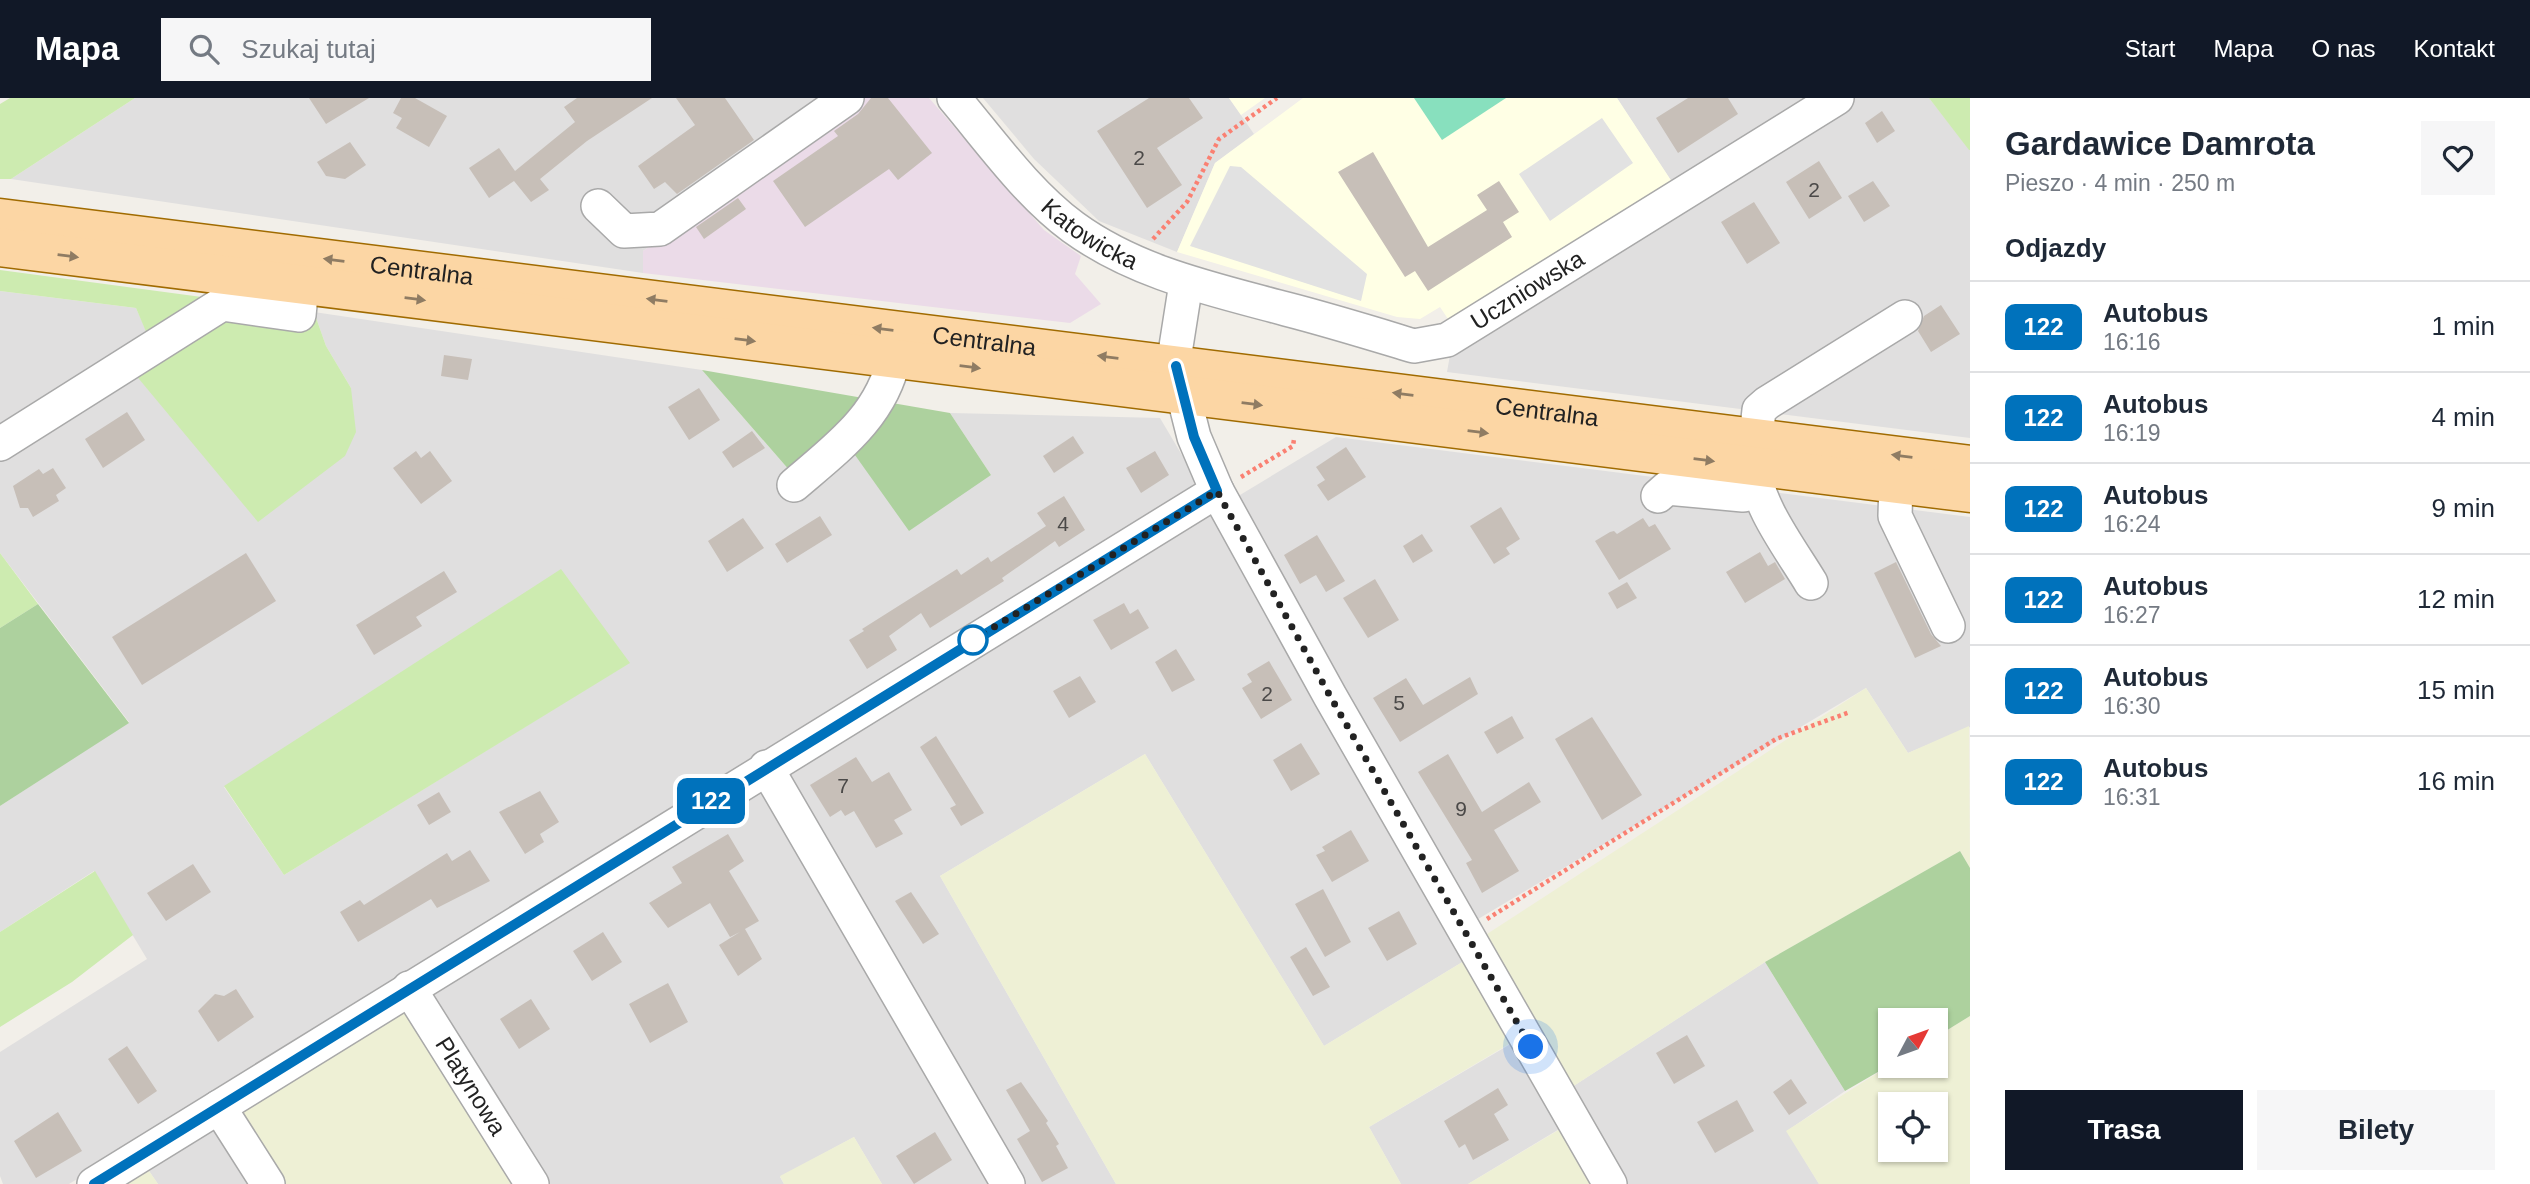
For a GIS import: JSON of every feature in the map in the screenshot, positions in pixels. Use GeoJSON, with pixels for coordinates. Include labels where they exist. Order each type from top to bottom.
{"type":"FeatureCollection","features":[{"type":"Feature","properties":{"kind":"main road","name":"Centralna"},"geometry":{"type":"LineString","coordinates":[[0,218],[1180,380],[1970,493]]}},
{"type":"Feature","properties":{"kind":"main road","name":"Centralna"},"geometry":{"type":"LineString","coordinates":[[0,247],[894,358],[1180,380]]}},
{"type":"Feature","properties":{"kind":"main road","name":"Centralna"},"geometry":{"type":"LineString","coordinates":[[1755,461],[1970,465]]}},
{"type":"Feature","properties":{"kind":"street"},"geometry":{"type":"LineString","coordinates":[[598,206],[624,231],[660,229],[847,98]]}},
{"type":"Feature","properties":{"kind":"street","name":"Katowicka"},"geometry":{"type":"LineString","coordinates":[[954,98],[1005,160],[1072,226],[1129,261],[1186,283]]}},
{"type":"Feature","properties":{"kind":"street","name":"Uczniowska"},"geometry":{"type":"LineString","coordinates":[[1186,283],[1414,346],[1430,345],[1447,340],[1528,291],[1825,101]]}},
{"type":"Feature","properties":{"kind":"street"},"geometry":{"type":"LineString","coordinates":[[1186,283],[1175,353],[1194,437],[1217,491],[1610,1184]]}},
{"type":"Feature","properties":{"kind":"street"},"geometry":{"type":"LineString","coordinates":[[0,444],[222,304],[299,315],[302,285]]}},
{"type":"Feature","properties":{"kind":"street"},"geometry":{"type":"LineString","coordinates":[[1658,496],[1667,488],[1743,495],[1755,461],[1759,410],[1905,317]]}},
{"type":"Feature","properties":{"kind":"street"},"geometry":{"type":"LineString","coordinates":[[794,485],[852,435],[874,409],[890,381],[894,358]]}},
{"type":"Feature","properties":{"kind":"street"},"geometry":{"type":"LineString","coordinates":[[1755,461],[1811,583]]}},
{"type":"Feature","properties":{"kind":"street"},"geometry":{"type":"LineString","coordinates":[[1896,483],[1895,516],[1948,626]]}},
{"type":"Feature","properties":{"kind":"street"},"geometry":{"type":"LineString","coordinates":[[94,1184],[1217,491]]}},
{"type":"Feature","properties":{"kind":"street"},"geometry":{"type":"LineString","coordinates":[[766,767],[1008,1184]]}},
{"type":"Feature","properties":{"kind":"street","name":"Platynowa"},"geometry":{"type":"LineString","coordinates":[[409,988],[532,1184]]}},
{"type":"Feature","properties":{"kind":"street"},"geometry":{"type":"LineString","coordinates":[[219,1107],[268,1184]]}},
{"type":"Feature","properties":{"kind":"path"},"geometry":{"type":"LineString","coordinates":[[1144,248],[1187,202],[1219,139],[1277,98]]}},
{"type":"Feature","properties":{"kind":"path"},"geometry":{"type":"LineString","coordinates":[[1465,932],[1776,739],[1850,712]]}},
{"type":"Feature","properties":{"kind":"shaded area"},"geometry":{"type":"Polygon","coordinates":[[[135,98],[859,98],[643,251],[643,273],[11,179],[135,98]]]}},
{"type":"Feature","properties":{"kind":"shaded area"},"geometry":{"type":"Polygon","coordinates":[[[859,98],[929,98],[1044,230],[1081,256],[1075,274],[1101,304],[1070,323],[643,273],[643,251],[859,98]]]}},
{"type":"Feature","properties":{"kind":"shaded area"},"geometry":{"type":"Polygon","coordinates":[[[983,98],[1229,98],[1254,134],[1215,163],[1177,252],[1099,221],[1034,159],[983,98]]]}},
{"type":"Feature","properties":{"kind":"shaded area"},"geometry":{"type":"Polygon","coordinates":[[[1229,98],[1265,98],[1241,115],[1229,98]]]}},
{"type":"Feature","properties":{"kind":"shaded area"},"geometry":{"type":"Polygon","coordinates":[[[1303,98],[1617,98],[1674,185],[1452,325],[1440,307],[1420,319],[1397,317],[1177,252],[1215,163],[1303,98]]]}},
{"type":"Feature","properties":{"kind":"shaded area"},"geometry":{"type":"Polygon","coordinates":[[[1617,98],[1929,98],[1970,150],[1970,438],[1447,372],[1450,355],[1674,185],[1617,98]]]}},
{"type":"Feature","properties":{"kind":"shaded area"},"geometry":{"type":"Polygon","coordinates":[[[1602,118],[1633,163],[1550,221],[1519,174],[1602,118]]]}},
{"type":"Feature","properties":{"kind":"shaded area"},"geometry":{"type":"Polygon","coordinates":[[[1230,166],[1241,167],[1367,274],[1361,301],[1190,246],[1230,166]]]}},
{"type":"Feature","properties":{"kind":"shaded area"},"geometry":{"type":"Polygon","coordinates":[[[0,291],[136,308],[156,353],[351,388],[326,346],[314,312],[702,370],[797,479],[845,441],[991,475],[950,413],[1160,418],[1202,489],[69,1184],[3,1184],[0,1176],[0,1052],[147,959],[94,871],[0,932],[0,806],[129,722],[0,553],[0,291]],[[629,663],[224,787],[284,875],[629,663]]]}},
{"type":"Feature","properties":{"kind":"shaded area"},"geometry":{"type":"Polygon","coordinates":[[[1336,437],[1970,517],[1970,727],[1908,753],[1866,688],[1468,925],[1235,498],[1336,437]]]}},
{"type":"Feature","properties":{"kind":"shaded area"},"geometry":{"type":"Polygon","coordinates":[[[1212,509],[1469,958],[1324,1046],[1145,754],[940,876],[1116,1184],[882,1184],[854,1137],[780,1177],[784,1184],[547,1184],[428,994],[1212,509]]]}},
{"type":"Feature","properties":{"kind":"shaded area"},"geometry":{"type":"Polygon","coordinates":[[[1866,688],[1908,753],[1969,726],[1970,868],[1960,851],[1765,962],[1572,1087],[1487,934],[1866,688]]]}},
{"type":"Feature","properties":{"kind":"shaded area"},"geometry":{"type":"Polygon","coordinates":[[[1145,754],[1324,1046],[1469,958],[1509,1044],[1369,1127],[1401,1184],[1116,1184],[940,876],[1145,754]]]}},
{"type":"Feature","properties":{"kind":"shaded area"},"geometry":{"type":"Polygon","coordinates":[[[1765,962],[1845,1091],[1787,1131],[1819,1184],[1628,1184],[1586,1113],[1468,1184],[1401,1184],[1369,1127],[1538,1028],[1572,1087],[1765,962]]]}},
{"type":"Feature","properties":{"kind":"shaded area"},"geometry":{"type":"Polygon","coordinates":[[[428,994],[547,1184],[281,1184],[236,1113],[428,994]]]}},
{"type":"Feature","properties":{"kind":"shaded area"},"geometry":{"type":"Polygon","coordinates":[[[1970,1016],[1970,1184],[1819,1184],[1786,1131],[1878,1073],[1878,1078],[1948,1078],[1948,1030],[1970,1016]]]}},
{"type":"Feature","properties":{"kind":"shaded area"},"geometry":{"type":"Polygon","coordinates":[[[236,1113],[281,1184],[158,1184],[149,1171],[236,1113]]]}},
{"type":"Feature","properties":{"kind":"shaded area"},"geometry":{"type":"Polygon","coordinates":[[[1562,1128],[1594,1184],[1468,1184],[1562,1128]]]}},
{"type":"Feature","properties":{"kind":"shaded area"},"geometry":{"type":"Polygon","coordinates":[[[854,1137],[882,1184],[784,1184],[780,1176],[854,1137]]]}},
{"type":"Feature","properties":{"kind":"shaded area"},"geometry":{"type":"Polygon","coordinates":[[[149,1171],[158,1184],[127,1184],[149,1171]]]}},
{"type":"Feature","properties":{"kind":"green space"},"geometry":{"type":"Polygon","coordinates":[[[10,98],[135,98],[11,179],[0,179],[0,104],[10,98]]]}},
{"type":"Feature","properties":{"kind":"green space"},"geometry":{"type":"Polygon","coordinates":[[[1414,98],[1506,98],[1442,140],[1414,98]]]}},
{"type":"Feature","properties":{"kind":"green space"},"geometry":{"type":"Polygon","coordinates":[[[1929,98],[1970,98],[1970,150],[1969,150],[1929,98]]]}},
{"type":"Feature","properties":{"kind":"green space"},"geometry":{"type":"Polygon","coordinates":[[[0,270],[314,312],[326,346],[351,388],[356,432],[345,456],[258,522],[134,373],[155,353],[136,308],[0,291],[0,270]]]}},
{"type":"Feature","properties":{"kind":"green space"},"geometry":{"type":"Polygon","coordinates":[[[702,370],[950,413],[991,475],[909,531],[845,441],[797,479],[702,370]]]}},
{"type":"Feature","properties":{"kind":"green space"},"geometry":{"type":"Polygon","coordinates":[[[0,553],[38,604],[0,628],[0,553]]]}},
{"type":"Feature","properties":{"kind":"green space"},"geometry":{"type":"Polygon","coordinates":[[[561,569],[630,663],[284,875],[224,786],[561,569]]]}},
{"type":"Feature","properties":{"kind":"green space"},"geometry":{"type":"Polygon","coordinates":[[[38,604],[129,723],[0,806],[0,628],[38,604]]]}},
{"type":"Feature","properties":{"kind":"green space"},"geometry":{"type":"Polygon","coordinates":[[[1960,851],[1970,868],[1970,1016],[1948,1030],[1948,1008],[1878,1008],[1878,1072],[1845,1091],[1765,962],[1960,851]]]}},
{"type":"Feature","properties":{"kind":"green space"},"geometry":{"type":"Polygon","coordinates":[[[95,871],[133,935],[72,982],[0,1027],[0,932],[95,871]]]}},
{"type":"Feature","properties":{"kind":"building"},"geometry":{"type":"Polygon","coordinates":[[[309,98],[369,98],[326,124],[309,98]]]}},
{"type":"Feature","properties":{"kind":"building"},"geometry":{"type":"Polygon","coordinates":[[[401,98],[415,98],[447,116],[429,147],[396,128],[402,118],[393,113],[401,98]]]}},
{"type":"Feature","properties":{"kind":"building"},"geometry":{"type":"Polygon","coordinates":[[[577,98],[652,98],[587,141],[540,179],[549,190],[531,202],[514,181],[489,198],[469,168],[499,148],[515,171],[575,122],[564,107],[577,98]]]}},
{"type":"Feature","properties":{"kind":"building"},"geometry":{"type":"Polygon","coordinates":[[[676,98],[725,98],[754,140],[677,194],[665,182],[654,189],[638,166],[695,125],[676,98]]]}},
{"type":"Feature","properties":{"kind":"building"},"geometry":{"type":"Polygon","coordinates":[[[871,98],[888,98],[932,153],[898,180],[889,169],[805,227],[773,181],[838,136],[834,131],[858,114],[871,98]]]}},
{"type":"Feature","properties":{"kind":"building"},"geometry":{"type":"Polygon","coordinates":[[[1149,98],[1189,98],[1203,118],[1157,148],[1182,185],[1147,208],[1097,131],[1149,98]]]}},
{"type":"Feature","properties":{"kind":"building"},"geometry":{"type":"Polygon","coordinates":[[[1688,98],[1728,98],[1738,114],[1678,153],[1656,118],[1688,98]]]}},
{"type":"Feature","properties":{"kind":"building"},"geometry":{"type":"Polygon","coordinates":[[[1882,111],[1895,131],[1877,143],[1865,123],[1882,111]]]}},
{"type":"Feature","properties":{"kind":"building"},"geometry":{"type":"Polygon","coordinates":[[[350,142],[366,165],[345,179],[326,176],[317,162],[350,142]]]}},
{"type":"Feature","properties":{"kind":"building"},"geometry":{"type":"Polygon","coordinates":[[[1373,152],[1428,247],[1487,210],[1477,195],[1499,181],[1519,212],[1503,222],[1512,237],[1428,291],[1415,271],[1405,277],[1338,172],[1373,152]]]}},
{"type":"Feature","properties":{"kind":"building"},"geometry":{"type":"Polygon","coordinates":[[[1819,161],[1842,198],[1809,219],[1786,182],[1819,161]]]}},
{"type":"Feature","properties":{"kind":"building"},"geometry":{"type":"Polygon","coordinates":[[[1873,181],[1890,206],[1864,222],[1848,196],[1873,181]]]}},
{"type":"Feature","properties":{"kind":"building"},"geometry":{"type":"Polygon","coordinates":[[[738,198],[746,209],[704,239],[696,227],[738,198]]]}},
{"type":"Feature","properties":{"kind":"building"},"geometry":{"type":"Polygon","coordinates":[[[1754,202],[1780,243],[1747,264],[1721,222],[1754,202]]]}},
{"type":"Feature","properties":{"kind":"building"},"geometry":{"type":"Polygon","coordinates":[[[1941,305],[1960,334],[1931,352],[1918,331],[1924,316],[1941,305]]]}},
{"type":"Feature","properties":{"kind":"building"},"geometry":{"type":"Polygon","coordinates":[[[444,355],[472,359],[468,380],[441,376],[444,355]]]}},
{"type":"Feature","properties":{"kind":"building"},"geometry":{"type":"Polygon","coordinates":[[[699,388],[720,420],[689,440],[668,407],[699,388]]]}},
{"type":"Feature","properties":{"kind":"building"},"geometry":{"type":"Polygon","coordinates":[[[127,412],[145,440],[103,468],[85,439],[127,412]]]}},
{"type":"Feature","properties":{"kind":"building"},"geometry":{"type":"Polygon","coordinates":[[[752,431],[765,448],[733,468],[722,452],[752,431]]]}},
{"type":"Feature","properties":{"kind":"building"},"geometry":{"type":"Polygon","coordinates":[[[1073,436],[1084,453],[1054,473],[1043,456],[1073,436]]]}},
{"type":"Feature","properties":{"kind":"building"},"geometry":{"type":"Polygon","coordinates":[[[1346,447],[1366,477],[1328,501],[1317,485],[1325,480],[1316,467],[1346,447]]]}},
{"type":"Feature","properties":{"kind":"building"},"geometry":{"type":"Polygon","coordinates":[[[416,451],[421,458],[430,451],[452,481],[421,504],[393,468],[416,451]]]}},
{"type":"Feature","properties":{"kind":"building"},"geometry":{"type":"Polygon","coordinates":[[[1155,451],[1169,475],[1141,493],[1126,468],[1155,451]]]}},
{"type":"Feature","properties":{"kind":"building"},"geometry":{"type":"Polygon","coordinates":[[[53,468],[66,488],[56,495],[59,501],[33,517],[28,508],[20,508],[13,486],[39,469],[43,474],[53,468]]]}},
{"type":"Feature","properties":{"kind":"building"},"geometry":{"type":"Polygon","coordinates":[[[1064,496],[1085,530],[1059,547],[1055,541],[1002,578],[1004,581],[930,628],[921,613],[889,636],[897,650],[867,669],[849,640],[957,569],[961,575],[988,557],[991,562],[1046,526],[1037,513],[1064,496]]]}},
{"type":"Feature","properties":{"kind":"building"},"geometry":{"type":"Polygon","coordinates":[[[1501,507],[1520,539],[1506,548],[1510,554],[1494,564],[1470,526],[1501,507]]]}},
{"type":"Feature","properties":{"kind":"building"},"geometry":{"type":"Polygon","coordinates":[[[820,516],[832,535],[787,563],[775,544],[820,516]]]}},
{"type":"Feature","properties":{"kind":"building"},"geometry":{"type":"Polygon","coordinates":[[[743,518],[764,548],[727,572],[708,541],[743,518]]]}},
{"type":"Feature","properties":{"kind":"building"},"geometry":{"type":"Polygon","coordinates":[[[1643,518],[1649,527],[1655,524],[1671,549],[1619,580],[1595,541],[1610,532],[1617,534],[1643,518]]]}},
{"type":"Feature","properties":{"kind":"building"},"geometry":{"type":"Polygon","coordinates":[[[1422,534],[1433,551],[1413,563],[1403,546],[1422,534]]]}},
{"type":"Feature","properties":{"kind":"building"},"geometry":{"type":"Polygon","coordinates":[[[1317,535],[1345,581],[1326,592],[1316,575],[1300,584],[1284,555],[1317,535]]]}},
{"type":"Feature","properties":{"kind":"building"},"geometry":{"type":"Polygon","coordinates":[[[1760,552],[1768,566],[1775,562],[1785,579],[1745,603],[1726,572],[1760,552]]]}},
{"type":"Feature","properties":{"kind":"building"},"geometry":{"type":"Polygon","coordinates":[[[246,553],[276,601],[142,685],[112,637],[246,553]]]}},
{"type":"Feature","properties":{"kind":"building"},"geometry":{"type":"Polygon","coordinates":[[[1896,562],[1931,634],[1941,646],[1915,658],[1874,573],[1896,562]]]}},
{"type":"Feature","properties":{"kind":"building"},"geometry":{"type":"Polygon","coordinates":[[[444,571],[457,592],[416,617],[422,626],[374,655],[356,625],[444,571]]]}},
{"type":"Feature","properties":{"kind":"building"},"geometry":{"type":"Polygon","coordinates":[[[1375,579],[1399,620],[1368,638],[1343,598],[1375,579]]]}},
{"type":"Feature","properties":{"kind":"building"},"geometry":{"type":"Polygon","coordinates":[[[1627,582],[1637,598],[1617,609],[1608,593],[1627,582]]]}},
{"type":"Feature","properties":{"kind":"building"},"geometry":{"type":"Polygon","coordinates":[[[1124,603],[1130,614],[1138,609],[1149,628],[1111,650],[1093,620],[1124,603]]]}},
{"type":"Feature","properties":{"kind":"building"},"geometry":{"type":"Polygon","coordinates":[[[1176,649],[1195,680],[1172,692],[1155,662],[1176,649]]]}},
{"type":"Feature","properties":{"kind":"building"},"geometry":{"type":"Polygon","coordinates":[[[1269,661],[1292,700],[1261,719],[1242,688],[1252,682],[1247,674],[1269,661]]]}},
{"type":"Feature","properties":{"kind":"building"},"geometry":{"type":"Polygon","coordinates":[[[1080,676],[1096,702],[1069,718],[1053,691],[1080,676]]]}},
{"type":"Feature","properties":{"kind":"building"},"geometry":{"type":"Polygon","coordinates":[[[1470,677],[1478,694],[1400,742],[1373,698],[1406,678],[1423,705],[1470,677]]]}},
{"type":"Feature","properties":{"kind":"building"},"geometry":{"type":"Polygon","coordinates":[[[1512,716],[1524,738],[1497,754],[1484,732],[1512,716]]]}},
{"type":"Feature","properties":{"kind":"building"},"geometry":{"type":"Polygon","coordinates":[[[1592,717],[1642,795],[1602,820],[1555,739],[1592,717]]]}},
{"type":"Feature","properties":{"kind":"building"},"geometry":{"type":"Polygon","coordinates":[[[936,736],[984,813],[961,826],[950,808],[956,805],[920,747],[936,736]]]}},
{"type":"Feature","properties":{"kind":"building"},"geometry":{"type":"Polygon","coordinates":[[[1301,743],[1320,774],[1291,791],[1273,760],[1301,743]]]}},
{"type":"Feature","properties":{"kind":"building"},"geometry":{"type":"Polygon","coordinates":[[[1448,754],[1482,812],[1529,782],[1541,802],[1494,830],[1519,871],[1482,893],[1466,863],[1472,860],[1418,772],[1448,754]]]}},
{"type":"Feature","properties":{"kind":"building"},"geometry":{"type":"Polygon","coordinates":[[[856,757],[872,782],[889,772],[912,810],[894,820],[903,834],[876,848],[854,811],[845,816],[841,810],[830,817],[810,785],[856,757]]]}},
{"type":"Feature","properties":{"kind":"building"},"geometry":{"type":"Polygon","coordinates":[[[540,791],[559,822],[540,834],[544,842],[525,854],[499,812],[540,791]]]}},
{"type":"Feature","properties":{"kind":"building"},"geometry":{"type":"Polygon","coordinates":[[[439,792],[451,812],[429,825],[417,805],[439,792]]]}},
{"type":"Feature","properties":{"kind":"building"},"geometry":{"type":"Polygon","coordinates":[[[1351,830],[1369,861],[1332,882],[1316,855],[1325,851],[1322,847],[1351,830]]]}},
{"type":"Feature","properties":{"kind":"building"},"geometry":{"type":"Polygon","coordinates":[[[728,834],[744,861],[729,871],[759,921],[745,929],[762,959],[738,976],[719,945],[740,932],[730,937],[710,903],[668,928],[649,903],[682,883],[672,867],[728,834]]]}},
{"type":"Feature","properties":{"kind":"building"},"geometry":{"type":"Polygon","coordinates":[[[470,850],[490,881],[437,908],[431,899],[358,942],[340,912],[360,900],[364,905],[447,853],[452,861],[470,850]]]}},
{"type":"Feature","properties":{"kind":"building"},"geometry":{"type":"Polygon","coordinates":[[[193,864],[211,892],[166,921],[147,893],[193,864]]]}},
{"type":"Feature","properties":{"kind":"building"},"geometry":{"type":"Polygon","coordinates":[[[1323,889],[1351,942],[1325,957],[1295,904],[1323,889]]]}},
{"type":"Feature","properties":{"kind":"building"},"geometry":{"type":"Polygon","coordinates":[[[911,892],[939,934],[923,944],[895,901],[911,892]]]}},
{"type":"Feature","properties":{"kind":"building"},"geometry":{"type":"Polygon","coordinates":[[[1399,911],[1417,944],[1387,961],[1368,928],[1399,911]]]}},
{"type":"Feature","properties":{"kind":"building"},"geometry":{"type":"Polygon","coordinates":[[[603,932],[622,962],[592,981],[573,951],[603,932]]]}},
{"type":"Feature","properties":{"kind":"building"},"geometry":{"type":"Polygon","coordinates":[[[1306,947],[1330,987],[1313,996],[1290,957],[1306,947]]]}},
{"type":"Feature","properties":{"kind":"building"},"geometry":{"type":"Polygon","coordinates":[[[668,983],[688,1022],[650,1043],[629,1004],[668,983]]]}},
{"type":"Feature","properties":{"kind":"building"},"geometry":{"type":"Polygon","coordinates":[[[236,989],[254,1017],[218,1042],[198,1011],[215,994],[224,996],[236,989]]]}},
{"type":"Feature","properties":{"kind":"building"},"geometry":{"type":"Polygon","coordinates":[[[531,999],[550,1029],[519,1049],[500,1019],[531,999]]]}},
{"type":"Feature","properties":{"kind":"building"},"geometry":{"type":"Polygon","coordinates":[[[1687,1035],[1705,1066],[1674,1084],[1656,1053],[1687,1035]]]}},
{"type":"Feature","properties":{"kind":"building"},"geometry":{"type":"Polygon","coordinates":[[[127,1046],[157,1091],[138,1104],[108,1059],[127,1046]]]}},
{"type":"Feature","properties":{"kind":"building"},"geometry":{"type":"Polygon","coordinates":[[[1791,1079],[1807,1103],[1789,1115],[1773,1092],[1791,1079]]]}},
{"type":"Feature","properties":{"kind":"building"},"geometry":{"type":"Polygon","coordinates":[[[1021,1082],[1048,1121],[1046,1123],[1059,1144],[1056,1146],[1068,1168],[1042,1182],[1017,1139],[1030,1131],[1006,1090],[1021,1082]]]}},
{"type":"Feature","properties":{"kind":"building"},"geometry":{"type":"Polygon","coordinates":[[[1498,1088],[1508,1105],[1494,1114],[1509,1140],[1473,1160],[1465,1144],[1459,1148],[1444,1121],[1498,1088]]]}},
{"type":"Feature","properties":{"kind":"building"},"geometry":{"type":"Polygon","coordinates":[[[1737,1100],[1754,1131],[1715,1153],[1697,1122],[1737,1100]]]}},
{"type":"Feature","properties":{"kind":"building"},"geometry":{"type":"Polygon","coordinates":[[[58,1112],[82,1151],[36,1178],[14,1141],[58,1112]]]}},
{"type":"Feature","properties":{"kind":"building"},"geometry":{"type":"Polygon","coordinates":[[[935,1132],[952,1160],[914,1184],[896,1156],[935,1132]]]}},
{"type":"Feature","properties":{"kind":"bus line","name":"122"},"geometry":{"type":"LineString","coordinates":[[94,1184],[1217,491],[1194,437],[1176,366]]}},
{"type":"Feature","properties":{"kind":"route"},"geometry":{"type":"LineString","coordinates":[[973,640],[1217,491],[1330,696],[1531,1047]]}}]}
